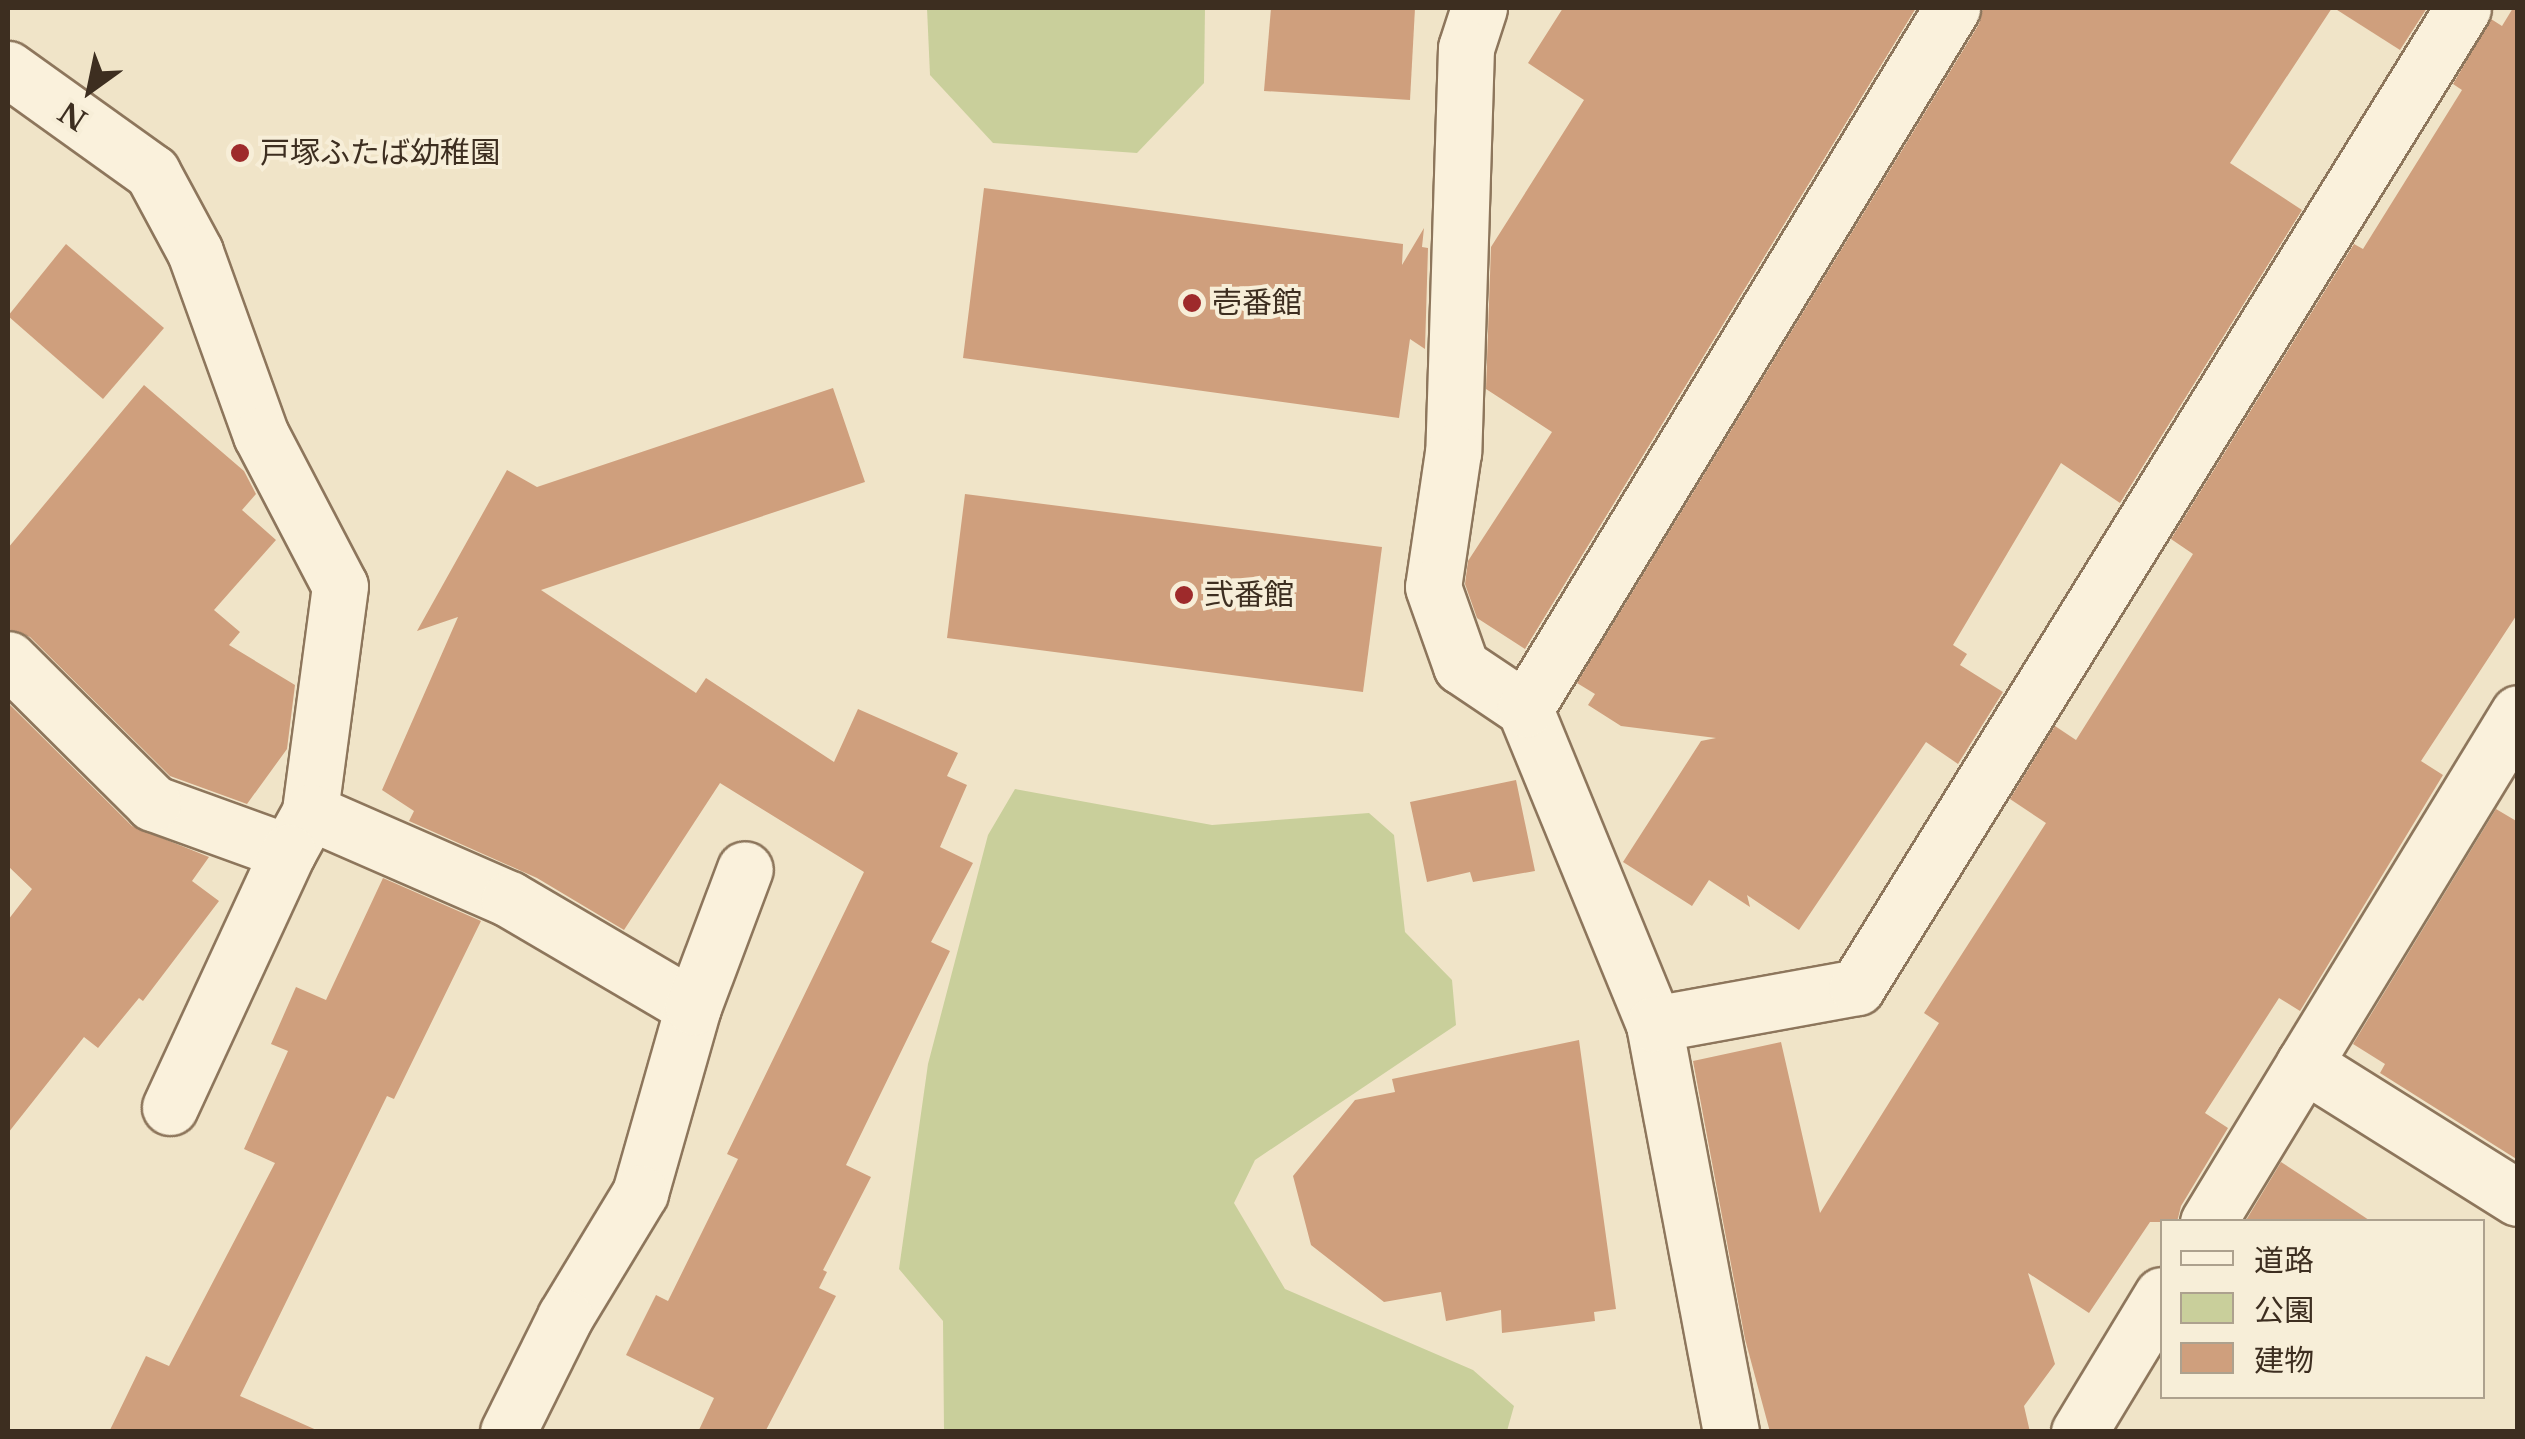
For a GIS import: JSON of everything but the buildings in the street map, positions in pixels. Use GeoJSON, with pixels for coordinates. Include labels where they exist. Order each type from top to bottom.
{"type":"FeatureCollection","features":[{"type":"Feature","properties":{"kind":"street"},"geometry":{"type":"LineString","coordinates":[[1479,8],[1466,48],[1453,452],[1433,588],[1461,666],[1525,709],[1654,1024],[1730,1432]]}},
{"type":"Feature","properties":{"kind":"street"},"geometry":{"type":"LineString","coordinates":[[1525,709],[1952,8]]}},
{"type":"Feature","properties":{"kind":"street"},"geometry":{"type":"LineString","coordinates":[[1654,1024],[1857,988],[2464,8]]}},
{"type":"Feature","properties":{"kind":"street"},"geometry":{"type":"LineString","coordinates":[[8,69],[152,172],[195,252],[262,436],[340,586],[299,832],[170,1108]]}},
{"type":"Feature","properties":{"kind":"street"},"geometry":{"type":"LineString","coordinates":[[8,660],[152,803],[299,832],[509,899],[694,1007]]}},
{"type":"Feature","properties":{"kind":"street"},"geometry":{"type":"LineString","coordinates":[[2210,1219],[2518,713]]}},
{"type":"Feature","properties":{"kind":"street"},"geometry":{"type":"LineString","coordinates":[[508,1432],[565,1317],[640,1193],[694,1007],[745,869]]}},
{"type":"Feature","properties":{"kind":"street"},"geometry":{"type":"LineString","coordinates":[[2304,1064],[2518,1198]]}},
{"type":"Feature","properties":{"kind":"street"},"geometry":{"type":"LineString","coordinates":[[2079,1432],[2160,1298]]}},
{"type":"Feature","properties":{"kind":"green space"},"geometry":{"type":"Polygon","coordinates":[[[927,8],[1205,8],[1204,83],[1137,153],[993,143],[930,75],[927,8]]]}},
{"type":"Feature","properties":{"kind":"green space"},"geometry":{"type":"Polygon","coordinates":[[[1015,789],[1212,825],[1369,813],[1394,835],[1405,932],[1452,980],[1456,1025],[1255,1160],[1234,1203],[1285,1289],[1473,1370],[1514,1406],[1507,1431],[944,1431],[943,1321],[899,1269],[928,1064],[988,835],[1015,789]]]}},
{"type":"Feature","properties":{"kind":"place","name":"戸塚ふたば幼稚園"},"geometry":{"type":"Point","coordinates":[240,153]}},
{"type":"Feature","properties":{"kind":"place","name":"壱番館"},"geometry":{"type":"Point","coordinates":[1192,303]}},
{"type":"Feature","properties":{"kind":"place","name":"弐番館"},"geometry":{"type":"Point","coordinates":[1184,595]}}]}
